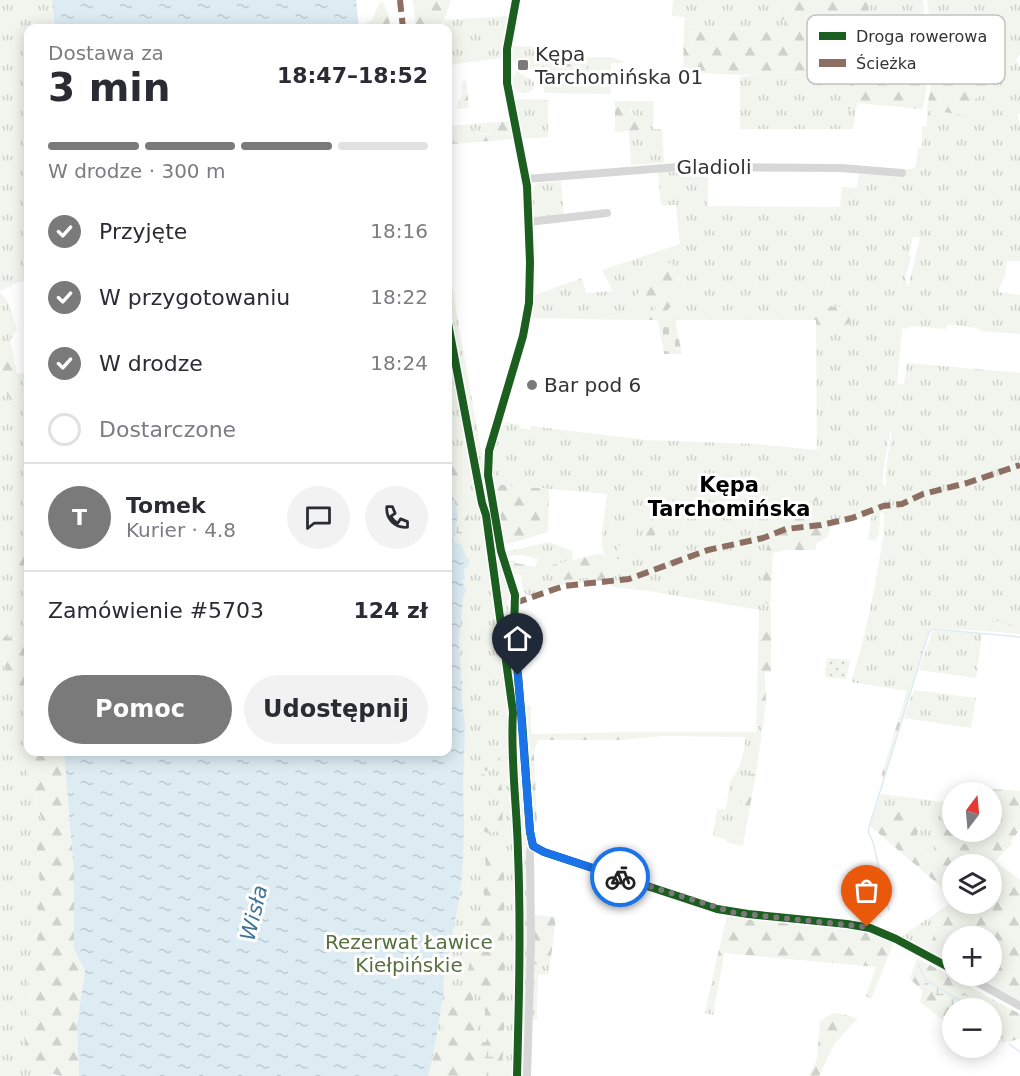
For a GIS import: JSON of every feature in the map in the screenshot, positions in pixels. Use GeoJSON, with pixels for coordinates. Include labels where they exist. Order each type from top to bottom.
{"type":"FeatureCollection","features":[{"type":"Feature","properties":{"kind":"street"},"geometry":{"type":"LineString","coordinates":[[516,0],[507,49],[507,83],[526,178],[529,303],[523,336],[487,462],[501,550],[515,595],[513,614],[533,846],[530,850],[531,941],[527,1076]]}},
{"type":"Feature","properties":{"kind":"street","name":"Gladioli"},"geometry":{"type":"LineString","coordinates":[[526,178],[678,167],[841,168],[902,173]]}},
{"type":"Feature","properties":{"kind":"street"},"geometry":{"type":"LineString","coordinates":[[528,222],[607,213]]}},
{"type":"Feature","properties":{"kind":"street"},"geometry":{"type":"LineString","coordinates":[[533,846],[544,852],[717,909],[742,914],[870,928],[942,964]]}},
{"type":"Feature","properties":{"kind":"street"},"geometry":{"type":"LineString","coordinates":[[984,986],[1020,1006]]}},
{"type":"Feature","properties":{"kind":"green space"},"geometry":{"type":"Polygon","coordinates":[[[0,0],[69,0],[53,10],[55,24],[24,24],[24,282],[0,291],[0,0]]]}},
{"type":"Feature","properties":{"kind":"green space"},"geometry":{"type":"Polygon","coordinates":[[[413,0],[451,0],[442,24],[416,24],[413,0]]]}},
{"type":"Feature","properties":{"kind":"green space"},"geometry":{"type":"Polygon","coordinates":[[[673,0],[779,0],[778,19],[787,20],[787,30],[684,26],[685,17],[672,16],[673,0]]]}},
{"type":"Feature","properties":{"kind":"green space"},"geometry":{"type":"Polygon","coordinates":[[[779,0],[872,0],[868,15],[807,15],[807,72],[744,75],[683,72],[684,26],[786,30],[787,20],[778,19],[779,0]]]}},
{"type":"Feature","properties":{"kind":"green space"},"geometry":{"type":"Polygon","coordinates":[[[872,0],[923,0],[924,15],[868,15],[872,0]]]}},
{"type":"Feature","properties":{"kind":"green space"},"geometry":{"type":"Polygon","coordinates":[[[927,0],[1020,0],[1020,54],[1016,60],[1020,67],[1020,114],[1017,114],[1020,124],[1020,261],[1007,261],[1005,275],[998,292],[1020,295],[1020,334],[981,331],[976,328],[948,324],[945,329],[910,326],[907,329],[902,328],[897,384],[904,384],[907,363],[1020,373],[1020,634],[1009,633],[1011,625],[988,623],[984,631],[933,628],[929,631],[911,690],[851,682],[863,642],[874,588],[883,536],[884,514],[880,512],[879,533],[875,541],[868,539],[872,514],[831,526],[812,528],[789,524],[770,527],[760,601],[770,605],[771,612],[613,587],[606,580],[607,559],[602,546],[607,494],[492,484],[492,451],[496,435],[506,422],[531,430],[530,426],[647,440],[755,444],[817,450],[816,324],[837,330],[851,322],[810,312],[810,320],[662,320],[678,298],[679,277],[653,271],[635,298],[656,307],[654,314],[627,314],[630,320],[533,318],[535,295],[582,278],[586,293],[613,291],[602,270],[680,244],[676,205],[661,205],[658,172],[708,171],[708,206],[840,207],[842,187],[857,188],[859,174],[901,177],[905,169],[912,169],[916,166],[918,148],[922,148],[922,126],[927,126],[927,109],[967,115],[973,100],[990,84],[1005,84],[1005,15],[929,15],[927,0]],[[913,237],[909,255],[911,258],[905,278],[908,287],[920,238],[913,237]],[[892,432],[883,471],[883,485],[886,485],[892,432]],[[820,499],[763,511],[785,512],[820,499]]]}},
{"type":"Feature","properties":{"kind":"green space"},"geometry":{"type":"Polygon","coordinates":[[[380,2],[383,3],[389,15],[390,24],[365,24],[372,20],[380,2]]]}},
{"type":"Feature","properties":{"kind":"green space"},"geometry":{"type":"Polygon","coordinates":[[[507,16],[502,58],[452,65],[452,24],[443,24],[445,20],[507,16]]]}},
{"type":"Feature","properties":{"kind":"green space"},"geometry":{"type":"Polygon","coordinates":[[[510,46],[536,47],[536,57],[563,57],[562,62],[557,61],[555,71],[570,66],[585,66],[586,57],[611,57],[623,61],[622,63],[611,63],[611,94],[547,93],[544,92],[543,81],[537,75],[538,73],[511,59],[510,46]]]}},
{"type":"Feature","properties":{"kind":"green space"},"geometry":{"type":"Polygon","coordinates":[[[1005,51],[1009,56],[1005,70],[1005,51]]]}},
{"type":"Feature","properties":{"kind":"green space"},"geometry":{"type":"Polygon","coordinates":[[[563,57],[586,57],[585,66],[592,75],[589,79],[570,66],[555,71],[546,70],[543,63],[545,61],[562,62],[563,57]]]}},
{"type":"Feature","properties":{"kind":"green space"},"geometry":{"type":"Polygon","coordinates":[[[517,71],[533,81],[535,86],[530,92],[519,92],[510,84],[517,71]]]}},
{"type":"Feature","properties":{"kind":"green space"},"geometry":{"type":"Polygon","coordinates":[[[807,72],[807,84],[850,84],[848,109],[856,110],[853,129],[740,129],[740,77],[760,73],[807,72]]]}},
{"type":"Feature","properties":{"kind":"green space"},"geometry":{"type":"Polygon","coordinates":[[[466,79],[469,108],[457,109],[463,94],[461,84],[466,79]]]}},
{"type":"Feature","properties":{"kind":"green space"},"geometry":{"type":"Polygon","coordinates":[[[850,84],[927,84],[923,109],[857,103],[856,110],[848,109],[850,84]]]}},
{"type":"Feature","properties":{"kind":"green space"},"geometry":{"type":"Polygon","coordinates":[[[931,84],[992,84],[973,100],[967,116],[927,109],[931,84]]]}},
{"type":"Feature","properties":{"kind":"green space"},"geometry":{"type":"Polygon","coordinates":[[[517,99],[548,100],[548,137],[521,139],[513,103],[517,99]]]}},
{"type":"Feature","properties":{"kind":"green space"},"geometry":{"type":"Polygon","coordinates":[[[615,101],[629,101],[631,113],[641,125],[641,130],[615,132],[615,101]]]}},
{"type":"Feature","properties":{"kind":"green space"},"geometry":{"type":"Polygon","coordinates":[[[629,101],[654,101],[653,129],[662,129],[664,163],[631,165],[629,131],[641,130],[629,101]]]}},
{"type":"Feature","properties":{"kind":"green space"},"geometry":{"type":"Polygon","coordinates":[[[509,121],[513,139],[455,144],[460,136],[475,129],[486,135],[497,122],[509,121]]]}},
{"type":"Feature","properties":{"kind":"green space"},"geometry":{"type":"Polygon","coordinates":[[[497,122],[488,133],[475,132],[459,136],[455,144],[452,144],[452,126],[497,122]]]}},
{"type":"Feature","properties":{"kind":"green space"},"geometry":{"type":"Polygon","coordinates":[[[561,181],[564,217],[533,220],[531,189],[537,183],[561,181]]]}},
{"type":"Feature","properties":{"kind":"green space"},"geometry":{"type":"Polygon","coordinates":[[[669,263],[673,264],[678,279],[679,290],[675,306],[669,308],[662,320],[630,320],[626,314],[654,314],[656,307],[639,305],[635,298],[653,271],[669,263]]]}},
{"type":"Feature","properties":{"kind":"green space","name":"Rezerwat Ławice Kiełpińskie"},"geometry":{"type":"Polygon","coordinates":[[[452,287],[500,556],[510,599],[507,600],[518,679],[530,877],[528,1076],[258,1076],[445,756],[452,756],[452,287]]]}},
{"type":"Feature","properties":{"kind":"green space"},"geometry":{"type":"Polygon","coordinates":[[[0,292],[8,302],[17,329],[10,340],[0,340],[0,292]]]}},
{"type":"Feature","properties":{"kind":"green space"},"geometry":{"type":"Polygon","coordinates":[[[815,306],[845,307],[851,322],[837,330],[816,324],[816,320],[810,320],[810,312],[815,306]]]}},
{"type":"Feature","properties":{"kind":"green space"},"geometry":{"type":"Polygon","coordinates":[[[658,320],[675,320],[682,354],[664,354],[658,320]]]}},
{"type":"Feature","properties":{"kind":"green space"},"geometry":{"type":"Polygon","coordinates":[[[0,340],[10,340],[17,374],[16,401],[10,399],[5,390],[0,389],[0,340]]]}},
{"type":"Feature","properties":{"kind":"green space"},"geometry":{"type":"Polygon","coordinates":[[[24,373],[24,550],[18,557],[24,581],[24,642],[0,634],[0,389],[5,390],[10,399],[16,401],[17,374],[24,373]]]}},
{"type":"Feature","properties":{"kind":"green space"},"geometry":{"type":"Polygon","coordinates":[[[452,462],[454,466],[462,463],[465,479],[458,483],[469,516],[462,535],[452,492],[452,462]]]}},
{"type":"Feature","properties":{"kind":"green space"},"geometry":{"type":"Polygon","coordinates":[[[492,484],[549,489],[548,532],[508,544],[501,542],[492,484]]]}},
{"type":"Feature","properties":{"kind":"green space"},"geometry":{"type":"Polygon","coordinates":[[[776,490],[820,494],[821,499],[785,512],[763,511],[761,503],[776,490]]]}},
{"type":"Feature","properties":{"kind":"green space"},"geometry":{"type":"Polygon","coordinates":[[[660,508],[666,510],[653,539],[643,540],[646,530],[660,508]]]}},
{"type":"Feature","properties":{"kind":"green space"},"geometry":{"type":"Polygon","coordinates":[[[805,510],[811,513],[812,527],[831,526],[828,536],[817,543],[815,550],[786,550],[773,553],[770,605],[760,601],[770,527],[789,524],[793,515],[805,510]]]}},
{"type":"Feature","properties":{"kind":"green space"},"geometry":{"type":"Polygon","coordinates":[[[458,523],[462,535],[459,536],[466,557],[469,559],[465,583],[469,588],[468,591],[464,588],[453,542],[458,523]]]}},
{"type":"Feature","properties":{"kind":"green space"},"geometry":{"type":"Polygon","coordinates":[[[630,528],[637,532],[630,548],[620,559],[616,559],[615,553],[630,528]]]}},
{"type":"Feature","properties":{"kind":"green space"},"geometry":{"type":"Polygon","coordinates":[[[549,542],[572,551],[573,560],[552,565],[563,580],[588,577],[592,582],[562,585],[528,596],[523,591],[521,576],[512,575],[510,569],[534,571],[538,559],[522,555],[506,556],[505,552],[549,542]]]}},
{"type":"Feature","properties":{"kind":"green space"},"geometry":{"type":"Polygon","coordinates":[[[24,550],[24,581],[20,572],[18,557],[24,550]]]}},
{"type":"Feature","properties":{"kind":"green space"},"geometry":{"type":"Polygon","coordinates":[[[602,553],[607,559],[606,580],[592,582],[588,578],[563,580],[547,571],[552,565],[602,553]]]}},
{"type":"Feature","properties":{"kind":"green space"},"geometry":{"type":"Polygon","coordinates":[[[515,560],[515,563],[537,567],[534,571],[510,569],[508,562],[515,560]]]}},
{"type":"Feature","properties":{"kind":"green space"},"geometry":{"type":"Polygon","coordinates":[[[759,610],[771,612],[771,672],[765,672],[766,702],[757,702],[759,610]]]}},
{"type":"Feature","properties":{"kind":"green space"},"geometry":{"type":"Polygon","coordinates":[[[996,621],[1011,625],[1009,633],[984,631],[988,623],[996,621]]]}},
{"type":"Feature","properties":{"kind":"green space"},"geometry":{"type":"Polygon","coordinates":[[[933,630],[982,634],[976,678],[919,670],[933,630]]]}},
{"type":"Feature","properties":{"kind":"green space"},"geometry":{"type":"Polygon","coordinates":[[[0,634],[24,642],[24,703],[8,684],[3,655],[0,651],[0,634]]]}},
{"type":"Feature","properties":{"kind":"green space"},"geometry":{"type":"Polygon","coordinates":[[[0,651],[3,655],[8,684],[24,703],[24,758],[42,822],[35,830],[40,885],[37,907],[41,921],[29,977],[30,1009],[23,1033],[25,1065],[51,1072],[53,1076],[0,1076],[0,651]]]}},
{"type":"Feature","properties":{"kind":"green space"},"geometry":{"type":"Polygon","coordinates":[[[827,658],[850,660],[846,679],[825,677],[827,658]]]}},
{"type":"Feature","properties":{"kind":"green space"},"geometry":{"type":"Polygon","coordinates":[[[911,690],[884,778],[881,777],[907,691],[911,690]]]}},
{"type":"Feature","properties":{"kind":"green space"},"geometry":{"type":"Polygon","coordinates":[[[914,690],[976,698],[971,728],[904,718],[914,690]]]}},
{"type":"Feature","properties":{"kind":"green space"},"geometry":{"type":"Polygon","coordinates":[[[757,702],[766,702],[756,774],[751,774],[738,838],[744,839],[743,846],[713,836],[717,809],[726,809],[730,780],[736,773],[741,760],[745,737],[640,738],[640,732],[756,732],[757,702]]]}},
{"type":"Feature","properties":{"kind":"green space"},"geometry":{"type":"Polygon","coordinates":[[[523,704],[531,706],[532,734],[640,732],[640,738],[538,740],[534,753],[537,823],[531,823],[523,704]]]}},
{"type":"Feature","properties":{"kind":"green space"},"geometry":{"type":"Polygon","coordinates":[[[487,749],[499,752],[500,764],[486,771],[482,767],[487,749]]]}},
{"type":"Feature","properties":{"kind":"green space"},"geometry":{"type":"Polygon","coordinates":[[[24,756],[64,756],[74,873],[74,950],[85,970],[77,1025],[79,1076],[60,1076],[25,1065],[23,1033],[30,1009],[29,977],[41,921],[37,907],[40,885],[35,830],[42,821],[24,756]]]}},
{"type":"Feature","properties":{"kind":"green space"},"geometry":{"type":"Polygon","coordinates":[[[481,774],[490,781],[501,778],[502,794],[483,788],[481,774]]]}},
{"type":"Feature","properties":{"kind":"green space"},"geometry":{"type":"Polygon","coordinates":[[[751,774],[756,774],[744,839],[736,836],[745,779],[751,774]]]}},
{"type":"Feature","properties":{"kind":"green space"},"geometry":{"type":"Polygon","coordinates":[[[1002,790],[1020,791],[1020,829],[1011,841],[1013,843],[1002,854],[942,854],[942,887],[870,826],[877,806],[922,817],[916,840],[919,848],[930,857],[935,855],[933,843],[942,836],[942,842],[958,842],[968,845],[971,842],[1002,842],[1002,790]]]}},
{"type":"Feature","properties":{"kind":"green space"},"geometry":{"type":"Polygon","coordinates":[[[881,794],[942,802],[942,836],[933,843],[935,855],[930,857],[920,849],[915,841],[921,817],[877,806],[881,794]]]}},
{"type":"Feature","properties":{"kind":"green space"},"geometry":{"type":"Polygon","coordinates":[[[503,804],[502,831],[487,833],[484,831],[484,811],[503,804]]]}},
{"type":"Feature","properties":{"kind":"green space"},"geometry":{"type":"Polygon","coordinates":[[[491,854],[497,856],[504,872],[505,1005],[502,1076],[488,1076],[486,1061],[479,1065],[479,1076],[428,1076],[435,1051],[435,1040],[442,1032],[450,1002],[458,996],[467,976],[479,916],[483,913],[488,916],[482,884],[486,866],[485,857],[491,854]],[[479,991],[473,994],[472,1005],[478,1014],[475,1020],[481,1042],[486,1042],[489,1030],[485,1017],[485,996],[479,991]]]}},
{"type":"Feature","properties":{"kind":"green space"},"geometry":{"type":"Polygon","coordinates":[[[568,862],[711,909],[709,912],[567,866],[568,862]]]}},
{"type":"Feature","properties":{"kind":"green space"},"geometry":{"type":"Polygon","coordinates":[[[1002,866],[1020,880],[1020,1003],[988,986],[1002,986],[1002,926],[942,926],[942,961],[919,948],[925,943],[931,944],[942,909],[942,914],[1002,914],[1002,866]]]}},
{"type":"Feature","properties":{"kind":"green space"},"geometry":{"type":"Polygon","coordinates":[[[942,909],[931,944],[919,948],[899,938],[942,909]]]}},
{"type":"Feature","properties":{"kind":"green space"},"geometry":{"type":"Polygon","coordinates":[[[533,915],[556,917],[550,965],[533,964],[533,915]]]}},
{"type":"Feature","properties":{"kind":"green space"},"geometry":{"type":"Polygon","coordinates":[[[727,915],[846,926],[867,930],[894,942],[871,999],[866,996],[876,967],[724,953],[722,967],[715,967],[727,915]]]}},
{"type":"Feature","properties":{"kind":"green space"},"geometry":{"type":"Polygon","coordinates":[[[917,958],[942,972],[942,986],[968,986],[991,998],[942,998],[942,1019],[920,1002],[923,991],[910,979],[917,958]]]}},
{"type":"Feature","properties":{"kind":"green space"},"geometry":{"type":"Polygon","coordinates":[[[533,964],[550,965],[548,974],[538,975],[537,1020],[532,1020],[533,964]]]}},
{"type":"Feature","properties":{"kind":"green space"},"geometry":{"type":"Polygon","coordinates":[[[715,967],[722,967],[713,1015],[705,1013],[715,967]]]}},
{"type":"Feature","properties":{"kind":"green space"},"geometry":{"type":"Polygon","coordinates":[[[929,976],[938,976],[936,981],[942,986],[957,989],[971,998],[942,999],[924,984],[929,976]]]}},
{"type":"Feature","properties":{"kind":"green space"},"geometry":{"type":"Polygon","coordinates":[[[1002,1004],[1020,1014],[1020,1039],[1002,1043],[1002,1004]]]}},
{"type":"Feature","properties":{"kind":"green space"},"geometry":{"type":"Polygon","coordinates":[[[837,1013],[858,1018],[834,1044],[819,1076],[809,1076],[817,1059],[820,1021],[837,1013]]]}},
{"type":"Feature","properties":{"kind":"green space"},"geometry":{"type":"Polygon","coordinates":[[[1002,1023],[1014,1036],[1005,1040],[1002,1039],[1002,1023]]]}},
{"type":"Feature","properties":{"kind":"green space"},"geometry":{"type":"Polygon","coordinates":[[[490,1048],[493,1054],[494,1076],[484,1076],[485,1051],[490,1048]]]}},
{"type":"Feature","properties":{"kind":"water"},"geometry":{"type":"Polygon","coordinates":[[[52,0],[356,0],[359,24],[55,24],[52,0]]]}},
{"type":"Feature","properties":{"kind":"water","name":"Wisła"},"geometry":{"type":"Polygon","coordinates":[[[452,493],[458,514],[453,542],[462,545],[469,559],[469,566],[464,569],[465,579],[462,581],[466,591],[463,598],[459,640],[465,726],[464,829],[460,894],[428,1076],[79,1076],[77,1025],[85,970],[74,950],[74,873],[64,756],[452,756],[452,493]]]}},
{"type":"Feature","properties":{"kind":"waterway"},"geometry":{"type":"LineString","coordinates":[[884,890],[873,842],[868,831],[929,632],[933,629],[1020,637]]}},
{"type":"Feature","properties":{"kind":"waterway"},"geometry":{"type":"LineString","coordinates":[[885,894],[889,910]]}},
{"type":"Feature","properties":{"kind":"waterway"},"geometry":{"type":"LineString","coordinates":[[918,964],[926,980],[956,998]]}},
{"type":"Feature","properties":{"kind":"waterway"},"geometry":{"type":"LineString","coordinates":[[1009,1044],[1020,1052]]}},
{"type":"Feature","properties":{"kind":"marked path"},"geometry":{"type":"LineString","coordinates":[[400,0],[403,24]]}},
{"type":"Feature","properties":{"kind":"marked path"},"geometry":{"type":"LineString","coordinates":[[515,603],[564,586],[629,579],[708,550],[763,538],[786,529],[821,525],[852,518],[883,506],[902,504],[923,494],[967,483],[1020,465]]}},
{"type":"Feature","properties":{"kind":"cycle path"},"geometry":{"type":"LineString","coordinates":[[516,0],[507,49],[507,83],[527,186],[529,303],[523,336],[489,451],[488,475],[501,551],[515,595],[514,632],[533,846],[544,852],[717,909],[870,928],[942,964]]}},
{"type":"Feature","properties":{"kind":"cycle path"},"geometry":{"type":"LineString","coordinates":[[452,344],[486,515],[513,712],[512,746],[519,909],[517,1076]]}},
{"type":"Feature","properties":{"kind":"way so far"},"geometry":{"type":"LineString","coordinates":[[620,877],[735,913],[867,927]]}},
{"type":"Feature","properties":{"kind":"place","name":"Kępa Tarchomińska 01"},"geometry":{"type":"Point","coordinates":[523,65]}},
{"type":"Feature","properties":{"kind":"place","name":"Bar pod 6"},"geometry":{"type":"Point","coordinates":[532,385]}},
{"type":"Feature","properties":{"kind":"district","name":"Kępa Tarchomińska"},"geometry":{"type":"Point","coordinates":[729,497]}},
{"type":"Feature","properties":{"kind":"route"},"geometry":{"type":"LineString","coordinates":[[518,675],[530,838],[533,846],[544,852],[620,877]]}}]}
